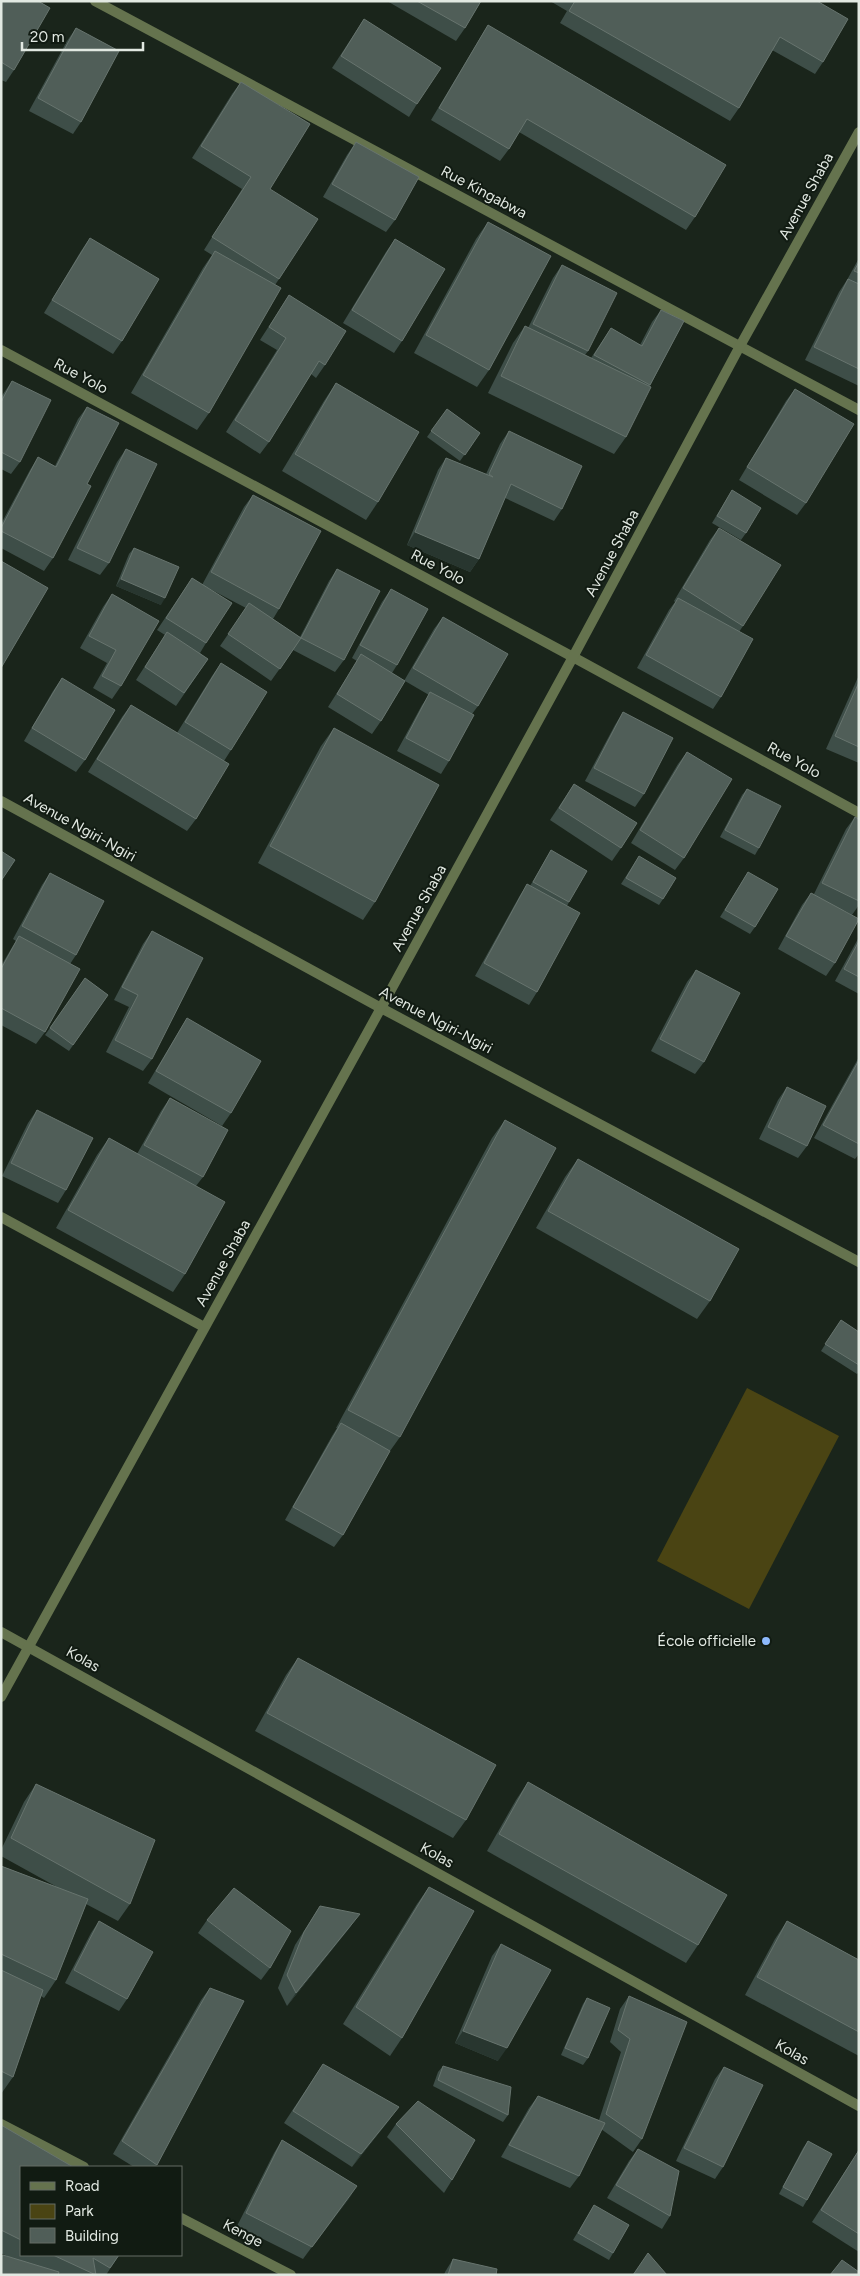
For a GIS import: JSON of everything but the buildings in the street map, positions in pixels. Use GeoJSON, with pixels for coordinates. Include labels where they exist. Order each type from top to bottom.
{"type":"FeatureCollection","features":[{"type":"Feature","properties":{"kind":"street","name":"Rue Kingabwa"},"geometry":{"type":"LineString","coordinates":[[95,1],[859,410]]}},
{"type":"Feature","properties":{"kind":"street","name":"Avenue Shaba"},"geometry":{"type":"LineString","coordinates":[[1,1697],[381,1008],[740,346],[859,132]]}},
{"type":"Feature","properties":{"kind":"street","name":"Rue Yolo"},"geometry":{"type":"LineString","coordinates":[[1,350],[859,813]]}},
{"type":"Feature","properties":{"kind":"street","name":"Avenue Ngiri-Ngiri"},"geometry":{"type":"LineString","coordinates":[[1,800],[381,1008],[859,1262]]}},
{"type":"Feature","properties":{"kind":"street"},"geometry":{"type":"LineString","coordinates":[[1,1217],[204,1326]]}},
{"type":"Feature","properties":{"kind":"street","name":"Kolas"},"geometry":{"type":"LineString","coordinates":[[1,1632],[859,2106]]}},
{"type":"Feature","properties":{"kind":"street"},"geometry":{"type":"LineString","coordinates":[[1,2124],[82,2166]]}},
{"type":"Feature","properties":{"kind":"street","name":"Kenge"},"geometry":{"type":"LineString","coordinates":[[182,2219],[291,2275]]}},
{"type":"Feature","properties":{"kind":"green space"},"geometry":{"type":"Polygon","coordinates":[[[747,1388],[839,1436],[749,1609],[657,1561],[747,1388]]]}},
{"type":"Feature","properties":{"kind":"place","name":"École officielle"},"geometry":{"type":"Point","coordinates":[766,1641]}}]}
